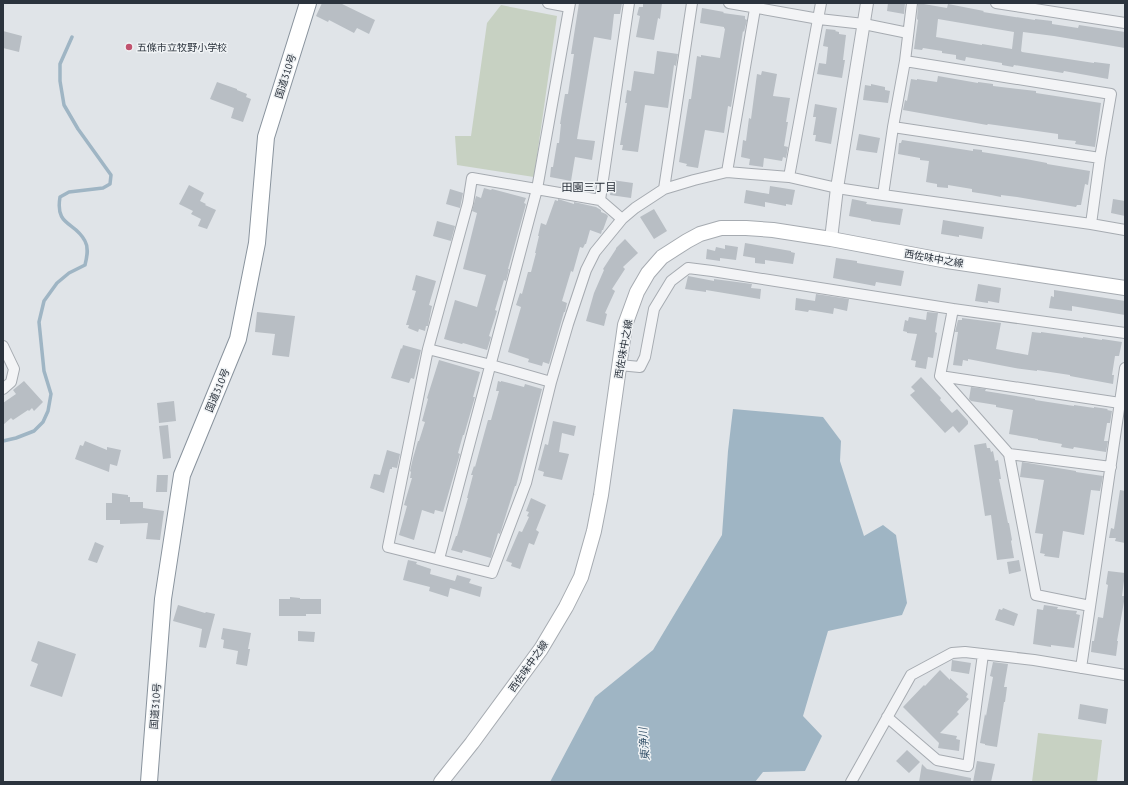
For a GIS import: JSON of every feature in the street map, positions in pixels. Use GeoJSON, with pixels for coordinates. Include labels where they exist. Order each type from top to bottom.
{"type":"FeatureCollection","features":[{"type":"Feature","properties":{"kind":"highway","name":"国道310号"},"geometry":{"type":"LineString","coordinates":[[149,782],[163,599],[182,475],[238,339],[257,243],[266,137],[308,3]]}},
{"type":"Feature","properties":{"kind":"main road","name":"西佐味中之線"},"geometry":{"type":"LineString","coordinates":[[440,782],[472,744],[541,649],[560,618],[581,576],[594,531],[601,495],[625,325],[637,292],[648,273],[662,257],[700,234],[721,228],[746,228],[773,230],[831,239],[947,261],[1125,288]]}},
{"type":"Feature","properties":{"kind":"street"},"geometry":{"type":"LineString","coordinates":[[439,559],[537,189],[570,5],[548,3]]}},
{"type":"Feature","properties":{"kind":"street"},"geometry":{"type":"LineString","coordinates":[[600,200],[629,3]]}},
{"type":"Feature","properties":{"kind":"street"},"geometry":{"type":"LineString","coordinates":[[664,189],[692,3]]}},
{"type":"Feature","properties":{"kind":"street"},"geometry":{"type":"LineString","coordinates":[[730,3],[755,5],[819,19],[864,24],[908,33]]}},
{"type":"Feature","properties":{"kind":"street"},"geometry":{"type":"LineString","coordinates":[[789,177],[821,3]]}},
{"type":"Feature","properties":{"kind":"street"},"geometry":{"type":"LineString","coordinates":[[831,239],[837,188],[867,3]]}},
{"type":"Feature","properties":{"kind":"street"},"geometry":{"type":"LineString","coordinates":[[883,195],[905,61],[912,3]]}},
{"type":"Feature","properties":{"kind":"street"},"geometry":{"type":"LineString","coordinates":[[996,3],[1125,22]]}},
{"type":"Feature","properties":{"kind":"street"},"geometry":{"type":"LineString","coordinates":[[727,172],[755,5]]}},
{"type":"Feature","properties":{"kind":"street"},"geometry":{"type":"LineString","coordinates":[[905,61],[1111,94],[1091,224]]}},
{"type":"Feature","properties":{"kind":"street"},"geometry":{"type":"LineString","coordinates":[[893,127],[1100,158]]}},
{"type":"Feature","properties":{"kind":"street"},"geometry":{"type":"LineString","coordinates":[[622,220],[600,200],[472,178],[468,203],[428,349],[388,547],[492,573],[526,483],[568,324],[586,270],[595,252],[622,220],[635,208],[664,189],[727,172],[789,177],[837,188],[1125,230]]}},
{"type":"Feature","properties":{"kind":"street"},"geometry":{"type":"LineString","coordinates":[[619,366],[640,367],[645,357],[654,309],[671,281],[688,268],[1125,334]]}},
{"type":"Feature","properties":{"kind":"street"},"geometry":{"type":"LineString","coordinates":[[940,376],[953,308]]}},
{"type":"Feature","properties":{"kind":"street"},"geometry":{"type":"LineString","coordinates":[[3,346],[14,369],[11,382],[3,389]]}},
{"type":"Feature","properties":{"kind":"street"},"geometry":{"type":"LineString","coordinates":[[428,349],[552,382]]}},
{"type":"Feature","properties":{"kind":"street"},"geometry":{"type":"LineString","coordinates":[[1081,668],[1125,368]]}},
{"type":"Feature","properties":{"kind":"street"},"geometry":{"type":"LineString","coordinates":[[940,376],[1120,403]]}},
{"type":"Feature","properties":{"kind":"street"},"geometry":{"type":"LineString","coordinates":[[940,376],[1009,454],[1036,595],[1090,606]]}},
{"type":"Feature","properties":{"kind":"street"},"geometry":{"type":"LineString","coordinates":[[1009,454],[1111,468]]}},
{"type":"Feature","properties":{"kind":"street"},"geometry":{"type":"LineString","coordinates":[[851,782],[911,676],[952,653],[965,652],[983,654],[1125,673]]}},
{"type":"Feature","properties":{"kind":"street"},"geometry":{"type":"LineString","coordinates":[[887,717],[937,760],[968,766],[983,654]]}},
{"type":"Feature","properties":{"kind":"green space"},"geometry":{"type":"Polygon","coordinates":[[[501,5],[557,16],[534,177],[457,165],[455,136],[471,136],[487,23],[501,5]]]}},
{"type":"Feature","properties":{"kind":"green space"},"geometry":{"type":"Polygon","coordinates":[[[1038,733],[1102,740],[1097,782],[1032,782],[1038,733]]]}},
{"type":"Feature","properties":{"kind":"water","name":"東浄川"},"geometry":{"type":"Polygon","coordinates":[[[733,409],[823,417],[841,441],[840,461],[864,536],[883,525],[896,535],[907,603],[902,615],[828,631],[803,716],[822,736],[805,771],[763,772],[755,782],[550,782],[595,697],[653,650],[722,535],[728,451],[733,409]]]}},
{"type":"Feature","properties":{"kind":"building"},"geometry":{"type":"Polygon","coordinates":[[[322,3],[340,3],[375,20],[369,34],[357,28],[354,33],[329,20],[328,22],[316,16],[322,3]]]}},
{"type":"Feature","properties":{"kind":"building"},"geometry":{"type":"Polygon","coordinates":[[[579,3],[622,3],[620,14],[614,14],[611,40],[594,37],[577,139],[595,141],[592,160],[575,157],[571,181],[550,177],[557,143],[559,143],[560,124],[565,94],[568,94],[574,54],[571,54],[579,3]]]}},
{"type":"Feature","properties":{"kind":"building"},"geometry":{"type":"Polygon","coordinates":[[[643,3],[662,3],[660,19],[658,18],[654,40],[636,37],[640,16],[637,15],[639,7],[643,7],[643,3]]]}},
{"type":"Feature","properties":{"kind":"building"},"geometry":{"type":"Polygon","coordinates":[[[888,3],[905,3],[904,14],[887,11],[888,3]]]}},
{"type":"Feature","properties":{"kind":"building"},"geometry":{"type":"Polygon","coordinates":[[[918,3],[947,8],[948,4],[984,11],[983,12],[1035,20],[1052,21],[1052,24],[1078,28],[1079,25],[1125,32],[1125,48],[1023,32],[1022,52],[1110,64],[1108,79],[1064,71],[1063,73],[1014,65],[1013,67],[1002,65],[1002,63],[966,57],[965,61],[956,59],[956,55],[942,53],[942,51],[923,48],[922,50],[914,49],[918,3]],[[938,19],[936,37],[1012,49],[1014,32],[938,19]]]}},
{"type":"Feature","properties":{"kind":"building"},"geometry":{"type":"Polygon","coordinates":[[[702,8],[745,16],[745,19],[747,20],[744,32],[743,31],[731,107],[728,106],[724,133],[705,130],[698,168],[686,166],[687,164],[679,162],[689,99],[691,99],[697,56],[701,57],[701,55],[720,58],[725,29],[724,27],[700,23],[702,8]]]}},
{"type":"Feature","properties":{"kind":"building"},"geometry":{"type":"Polygon","coordinates":[[[826,29],[836,30],[835,31],[839,32],[839,34],[846,35],[843,60],[845,60],[842,78],[817,74],[819,63],[826,64],[828,47],[823,46],[826,29]]]}},
{"type":"Feature","properties":{"kind":"building"},"geometry":{"type":"Polygon","coordinates":[[[3,31],[22,36],[19,52],[3,48],[3,31]]]}},
{"type":"Feature","properties":{"kind":"building"},"geometry":{"type":"Polygon","coordinates":[[[657,51],[678,54],[676,66],[674,65],[668,108],[645,105],[638,152],[622,150],[623,145],[620,145],[627,103],[625,103],[627,90],[631,91],[634,71],[654,74],[657,51]]]}},
{"type":"Feature","properties":{"kind":"building"},"geometry":{"type":"Polygon","coordinates":[[[762,71],[777,74],[773,96],[790,98],[784,146],[788,147],[786,158],[783,157],[782,161],[764,158],[763,167],[749,165],[750,159],[741,157],[743,140],[746,141],[749,118],[751,119],[757,74],[761,75],[762,71]]]}},
{"type":"Feature","properties":{"kind":"building"},"geometry":{"type":"Polygon","coordinates":[[[938,76],[993,84],[993,86],[1036,91],[1036,93],[1101,103],[1095,147],[1075,144],[1076,141],[1058,139],[1058,134],[987,125],[903,110],[905,100],[907,101],[911,79],[937,82],[938,76]]]}},
{"type":"Feature","properties":{"kind":"building"},"geometry":{"type":"Polygon","coordinates":[[[217,82],[247,94],[246,97],[251,99],[243,122],[231,118],[234,108],[210,99],[217,82]]]}},
{"type":"Feature","properties":{"kind":"building"},"geometry":{"type":"Polygon","coordinates":[[[871,84],[885,87],[885,90],[890,91],[888,103],[863,100],[865,85],[871,86],[871,84]]]}},
{"type":"Feature","properties":{"kind":"building"},"geometry":{"type":"Polygon","coordinates":[[[815,104],[837,108],[831,144],[815,141],[816,135],[813,135],[816,117],[813,117],[815,104]]]}},
{"type":"Feature","properties":{"kind":"building"},"geometry":{"type":"Polygon","coordinates":[[[859,134],[880,138],[877,153],[856,150],[859,134]]]}},
{"type":"Feature","properties":{"kind":"building"},"geometry":{"type":"Polygon","coordinates":[[[902,140],[973,151],[973,149],[982,150],[982,152],[1090,171],[1088,185],[1085,184],[1081,205],[1077,205],[1076,207],[1017,197],[1001,195],[1001,197],[972,192],[972,189],[948,185],[948,188],[937,187],[937,184],[926,182],[929,161],[898,154],[899,143],[901,143],[902,140]]]}},
{"type":"Feature","properties":{"kind":"building"},"geometry":{"type":"Polygon","coordinates":[[[612,180],[633,183],[631,198],[610,195],[612,180]]]}},
{"type":"Feature","properties":{"kind":"building"},"geometry":{"type":"Polygon","coordinates":[[[189,185],[204,193],[200,201],[216,210],[207,229],[198,226],[201,219],[191,214],[193,211],[179,204],[189,185]]]}},
{"type":"Feature","properties":{"kind":"building"},"geometry":{"type":"Polygon","coordinates":[[[770,186],[795,190],[792,205],[786,204],[786,206],[765,202],[765,207],[744,203],[746,190],[769,194],[770,186]]]}},
{"type":"Feature","properties":{"kind":"building"},"geometry":{"type":"Polygon","coordinates":[[[484,188],[526,198],[524,203],[526,204],[506,281],[504,280],[495,310],[497,311],[489,336],[491,337],[487,350],[444,339],[455,300],[477,307],[486,275],[463,269],[477,213],[472,211],[476,196],[481,198],[484,188]]]}},
{"type":"Feature","properties":{"kind":"building"},"geometry":{"type":"Polygon","coordinates":[[[450,189],[463,193],[460,208],[446,204],[450,189]]]}},
{"type":"Feature","properties":{"kind":"building"},"geometry":{"type":"Polygon","coordinates":[[[558,199],[574,204],[574,202],[596,207],[608,216],[601,234],[590,230],[586,244],[583,248],[580,247],[573,272],[571,271],[562,301],[567,303],[549,364],[543,362],[542,366],[528,362],[529,359],[508,352],[521,307],[516,305],[520,293],[522,294],[528,272],[531,272],[541,223],[546,225],[555,200],[558,201],[558,199]]]}},
{"type":"Feature","properties":{"kind":"building"},"geometry":{"type":"Polygon","coordinates":[[[852,199],[867,202],[866,204],[903,209],[900,225],[849,216],[852,199]]]}},
{"type":"Feature","properties":{"kind":"building"},"geometry":{"type":"Polygon","coordinates":[[[1113,199],[1125,201],[1125,216],[1111,213],[1113,199]]]}},
{"type":"Feature","properties":{"kind":"building"},"geometry":{"type":"Polygon","coordinates":[[[654,209],[667,231],[654,239],[640,217],[654,209]]]}},
{"type":"Feature","properties":{"kind":"building"},"geometry":{"type":"Polygon","coordinates":[[[943,220],[984,227],[982,239],[941,234],[943,220]]]}},
{"type":"Feature","properties":{"kind":"building"},"geometry":{"type":"Polygon","coordinates":[[[437,221],[455,226],[451,241],[433,236],[437,221]]]}},
{"type":"Feature","properties":{"kind":"building"},"geometry":{"type":"Polygon","coordinates":[[[625,239],[638,253],[623,267],[625,269],[612,289],[615,291],[605,313],[607,314],[604,326],[586,321],[594,293],[604,270],[603,269],[616,248],[625,239]]]}},
{"type":"Feature","properties":{"kind":"building"},"geometry":{"type":"Polygon","coordinates":[[[745,243],[791,251],[795,253],[793,264],[765,260],[765,264],[755,263],[755,258],[743,256],[745,243]]]}},
{"type":"Feature","properties":{"kind":"building"},"geometry":{"type":"Polygon","coordinates":[[[725,245],[738,247],[736,260],[720,258],[720,261],[706,259],[707,249],[715,251],[716,247],[725,249],[725,245]]]}},
{"type":"Feature","properties":{"kind":"building"},"geometry":{"type":"Polygon","coordinates":[[[836,258],[904,271],[901,286],[876,282],[875,286],[833,278],[836,258]]]}},
{"type":"Feature","properties":{"kind":"building"},"geometry":{"type":"Polygon","coordinates":[[[416,275],[436,281],[429,305],[432,306],[428,326],[426,326],[425,331],[419,329],[418,332],[408,328],[409,325],[406,325],[416,291],[412,290],[416,275]]]}},
{"type":"Feature","properties":{"kind":"building"},"geometry":{"type":"Polygon","coordinates":[[[688,276],[714,281],[714,279],[752,284],[751,288],[761,289],[760,299],[706,290],[706,292],[685,289],[688,276]]]}},
{"type":"Feature","properties":{"kind":"building"},"geometry":{"type":"Polygon","coordinates":[[[978,284],[1001,288],[999,303],[975,301],[978,284]]]}},
{"type":"Feature","properties":{"kind":"building"},"geometry":{"type":"Polygon","coordinates":[[[1054,290],[1125,301],[1125,315],[1072,306],[1072,311],[1049,308],[1051,296],[1054,297],[1054,290]]]}},
{"type":"Feature","properties":{"kind":"building"},"geometry":{"type":"Polygon","coordinates":[[[816,294],[849,299],[847,311],[834,308],[833,314],[809,310],[808,312],[795,310],[796,298],[815,301],[816,294]]]}},
{"type":"Feature","properties":{"kind":"building"},"geometry":{"type":"Polygon","coordinates":[[[257,312],[295,316],[289,357],[272,355],[275,334],[255,332],[257,312]]]}},
{"type":"Feature","properties":{"kind":"building"},"geometry":{"type":"Polygon","coordinates":[[[927,312],[938,313],[935,332],[937,333],[933,358],[928,357],[926,369],[915,367],[916,361],[911,360],[917,334],[903,331],[905,320],[908,321],[909,317],[926,320],[927,312]]]}},
{"type":"Feature","properties":{"kind":"building"},"geometry":{"type":"Polygon","coordinates":[[[962,318],[1001,323],[996,349],[1028,355],[1032,332],[1122,342],[1119,356],[1115,356],[1112,375],[1114,375],[1113,384],[1070,375],[1015,368],[968,359],[968,361],[963,360],[962,366],[953,365],[958,332],[955,332],[958,320],[962,320],[962,318]]]}},
{"type":"Feature","properties":{"kind":"building"},"geometry":{"type":"Polygon","coordinates":[[[403,345],[421,350],[414,379],[411,378],[409,383],[391,378],[403,345]]]}},
{"type":"Feature","properties":{"kind":"building"},"geometry":{"type":"Polygon","coordinates":[[[439,360],[480,372],[473,397],[475,397],[458,453],[460,454],[443,512],[435,510],[434,514],[422,510],[414,540],[399,535],[407,506],[404,505],[412,478],[410,478],[410,471],[425,422],[422,421],[427,398],[439,360]]]}},
{"type":"Feature","properties":{"kind":"building"},"geometry":{"type":"Polygon","coordinates":[[[921,377],[941,398],[940,400],[952,413],[957,409],[968,421],[968,424],[959,433],[953,426],[945,433],[910,395],[915,391],[911,387],[921,377]]]}},
{"type":"Feature","properties":{"kind":"building"},"geometry":{"type":"Polygon","coordinates":[[[24,381],[43,402],[34,411],[32,408],[13,420],[11,418],[3,425],[3,403],[16,394],[13,390],[24,381]]]}},
{"type":"Feature","properties":{"kind":"building"},"geometry":{"type":"Polygon","coordinates":[[[498,381],[524,387],[525,384],[542,389],[516,486],[500,534],[498,533],[491,558],[463,550],[462,553],[451,550],[457,536],[468,498],[473,475],[471,475],[474,466],[475,467],[488,420],[491,420],[499,391],[496,391],[498,381]]]}},
{"type":"Feature","properties":{"kind":"building"},"geometry":{"type":"Polygon","coordinates":[[[971,387],[1035,400],[1108,409],[1107,410],[1112,411],[1110,423],[1107,423],[1104,441],[1108,441],[1106,452],[1074,447],[1073,449],[1061,447],[1062,444],[1009,434],[1013,410],[996,407],[996,405],[971,401],[969,399],[971,387]]]}},
{"type":"Feature","properties":{"kind":"building"},"geometry":{"type":"Polygon","coordinates":[[[174,401],[176,421],[159,423],[157,403],[174,401]]]}},
{"type":"Feature","properties":{"kind":"building"},"geometry":{"type":"Polygon","coordinates":[[[553,421],[576,426],[574,436],[562,433],[559,452],[569,454],[562,480],[543,476],[544,472],[538,470],[545,444],[548,445],[553,421]]]}},
{"type":"Feature","properties":{"kind":"building"},"geometry":{"type":"Polygon","coordinates":[[[168,425],[171,458],[163,459],[159,426],[168,425]]]}},
{"type":"Feature","properties":{"kind":"building"},"geometry":{"type":"Polygon","coordinates":[[[85,441],[107,450],[107,447],[121,450],[117,466],[110,464],[109,472],[75,459],[80,445],[83,446],[85,441]]]}},
{"type":"Feature","properties":{"kind":"building"},"geometry":{"type":"Polygon","coordinates":[[[986,443],[987,448],[990,448],[991,452],[993,451],[995,461],[998,460],[1001,479],[999,479],[1009,523],[1014,558],[997,560],[991,515],[985,516],[974,445],[986,443]]]}},
{"type":"Feature","properties":{"kind":"building"},"geometry":{"type":"Polygon","coordinates":[[[387,450],[400,454],[397,468],[392,467],[392,469],[390,469],[384,493],[370,488],[374,474],[380,475],[387,450]]]}},
{"type":"Feature","properties":{"kind":"building"},"geometry":{"type":"Polygon","coordinates":[[[1022,462],[1103,476],[1100,491],[1091,490],[1084,535],[1063,531],[1059,558],[1044,556],[1045,554],[1040,553],[1043,534],[1035,533],[1044,480],[1020,477],[1022,462]]]}},
{"type":"Feature","properties":{"kind":"building"},"geometry":{"type":"Polygon","coordinates":[[[157,475],[168,475],[167,492],[156,492],[157,475]]]}},
{"type":"Feature","properties":{"kind":"building"},"geometry":{"type":"Polygon","coordinates":[[[1120,490],[1125,491],[1125,543],[1115,541],[1116,538],[1109,538],[1111,528],[1114,529],[1120,490]]]}},
{"type":"Feature","properties":{"kind":"building"},"geometry":{"type":"Polygon","coordinates":[[[112,493],[128,495],[128,497],[130,497],[130,502],[143,502],[143,508],[164,511],[160,540],[146,539],[148,523],[120,524],[120,520],[106,520],[106,503],[112,503],[112,493]]]}},
{"type":"Feature","properties":{"kind":"building"},"geometry":{"type":"Polygon","coordinates":[[[531,498],[546,505],[536,530],[539,532],[534,545],[529,543],[520,569],[511,566],[512,563],[506,561],[519,531],[522,532],[529,517],[527,516],[529,512],[526,511],[531,498]]]}},
{"type":"Feature","properties":{"kind":"building"},"geometry":{"type":"Polygon","coordinates":[[[95,542],[104,546],[97,563],[88,560],[95,542]]]}},
{"type":"Feature","properties":{"kind":"building"},"geometry":{"type":"Polygon","coordinates":[[[408,560],[417,562],[416,564],[431,569],[430,574],[455,581],[457,575],[471,579],[469,583],[482,587],[480,597],[450,588],[448,597],[429,591],[430,587],[403,580],[408,560]]]}},
{"type":"Feature","properties":{"kind":"building"},"geometry":{"type":"Polygon","coordinates":[[[1019,560],[1021,571],[1009,574],[1007,562],[1019,560]]]}},
{"type":"Feature","properties":{"kind":"building"},"geometry":{"type":"Polygon","coordinates":[[[1108,571],[1125,573],[1122,596],[1125,596],[1117,641],[1116,656],[1091,652],[1098,617],[1103,618],[1108,585],[1106,584],[1108,571]]]}},
{"type":"Feature","properties":{"kind":"building"},"geometry":{"type":"Polygon","coordinates":[[[290,597],[300,599],[321,599],[321,614],[306,614],[306,616],[279,616],[279,599],[290,599],[290,597]]]}},
{"type":"Feature","properties":{"kind":"building"},"geometry":{"type":"Polygon","coordinates":[[[178,605],[205,613],[215,614],[206,648],[199,647],[202,629],[173,621],[178,605]]]}},
{"type":"Feature","properties":{"kind":"building"},"geometry":{"type":"Polygon","coordinates":[[[1044,605],[1058,607],[1057,609],[1077,611],[1076,614],[1080,615],[1074,648],[1051,645],[1051,647],[1033,644],[1037,609],[1043,610],[1044,605]]]}},
{"type":"Feature","properties":{"kind":"building"},"geometry":{"type":"Polygon","coordinates":[[[1003,608],[1018,614],[1014,626],[995,620],[999,609],[1002,610],[1003,608]]]}},
{"type":"Feature","properties":{"kind":"building"},"geometry":{"type":"Polygon","coordinates":[[[223,628],[251,633],[247,666],[236,664],[238,651],[223,648],[224,640],[221,639],[223,628]]]}},
{"type":"Feature","properties":{"kind":"building"},"geometry":{"type":"Polygon","coordinates":[[[298,631],[315,632],[314,642],[298,641],[298,631]]]}},
{"type":"Feature","properties":{"kind":"building"},"geometry":{"type":"Polygon","coordinates":[[[38,641],[76,654],[62,697],[30,686],[38,664],[31,661],[38,641]]]}},
{"type":"Feature","properties":{"kind":"building"},"geometry":{"type":"Polygon","coordinates":[[[952,660],[971,663],[969,674],[951,671],[952,660]]]}},
{"type":"Feature","properties":{"kind":"building"},"geometry":{"type":"Polygon","coordinates":[[[993,662],[1008,664],[1004,687],[1007,687],[997,747],[980,743],[993,677],[990,676],[993,662]]]}},
{"type":"Feature","properties":{"kind":"building"},"geometry":{"type":"Polygon","coordinates":[[[940,670],[968,694],[966,697],[969,699],[957,712],[959,714],[940,733],[957,736],[956,739],[960,740],[959,751],[938,748],[939,743],[903,707],[940,670]]]}},
{"type":"Feature","properties":{"kind":"building"},"geometry":{"type":"Polygon","coordinates":[[[1080,704],[1108,709],[1106,724],[1078,719],[1080,704]]]}},
{"type":"Feature","properties":{"kind":"building"},"geometry":{"type":"Polygon","coordinates":[[[907,750],[920,762],[909,773],[896,761],[907,750]]]}},
{"type":"Feature","properties":{"kind":"building"},"geometry":{"type":"Polygon","coordinates":[[[977,761],[995,764],[991,782],[973,782],[977,761]]]}},
{"type":"Feature","properties":{"kind":"building"},"geometry":{"type":"Polygon","coordinates":[[[922,764],[927,769],[971,778],[971,782],[919,782],[922,764]]]}},
{"type":"Feature","properties":{"kind":"waterway"},"geometry":{"type":"LineString","coordinates":[[3,441],[34,431],[43,422],[48,411],[51,394],[44,371],[39,322],[44,301],[57,283],[69,273],[85,265],[86,262],[87,247],[85,241],[60,214],[60,197],[69,192],[103,188],[110,184],[111,175],[78,129],[64,105],[60,81],[60,64],[72,37]]}},
{"type":"Feature","properties":{"kind":"place","name":"五條市立牧野小学校"},"geometry":{"type":"Point","coordinates":[129,47]}},
{"type":"Feature","properties":{"kind":"district","name":"田園三丁目"},"geometry":{"type":"Point","coordinates":[589,187]}}]}
